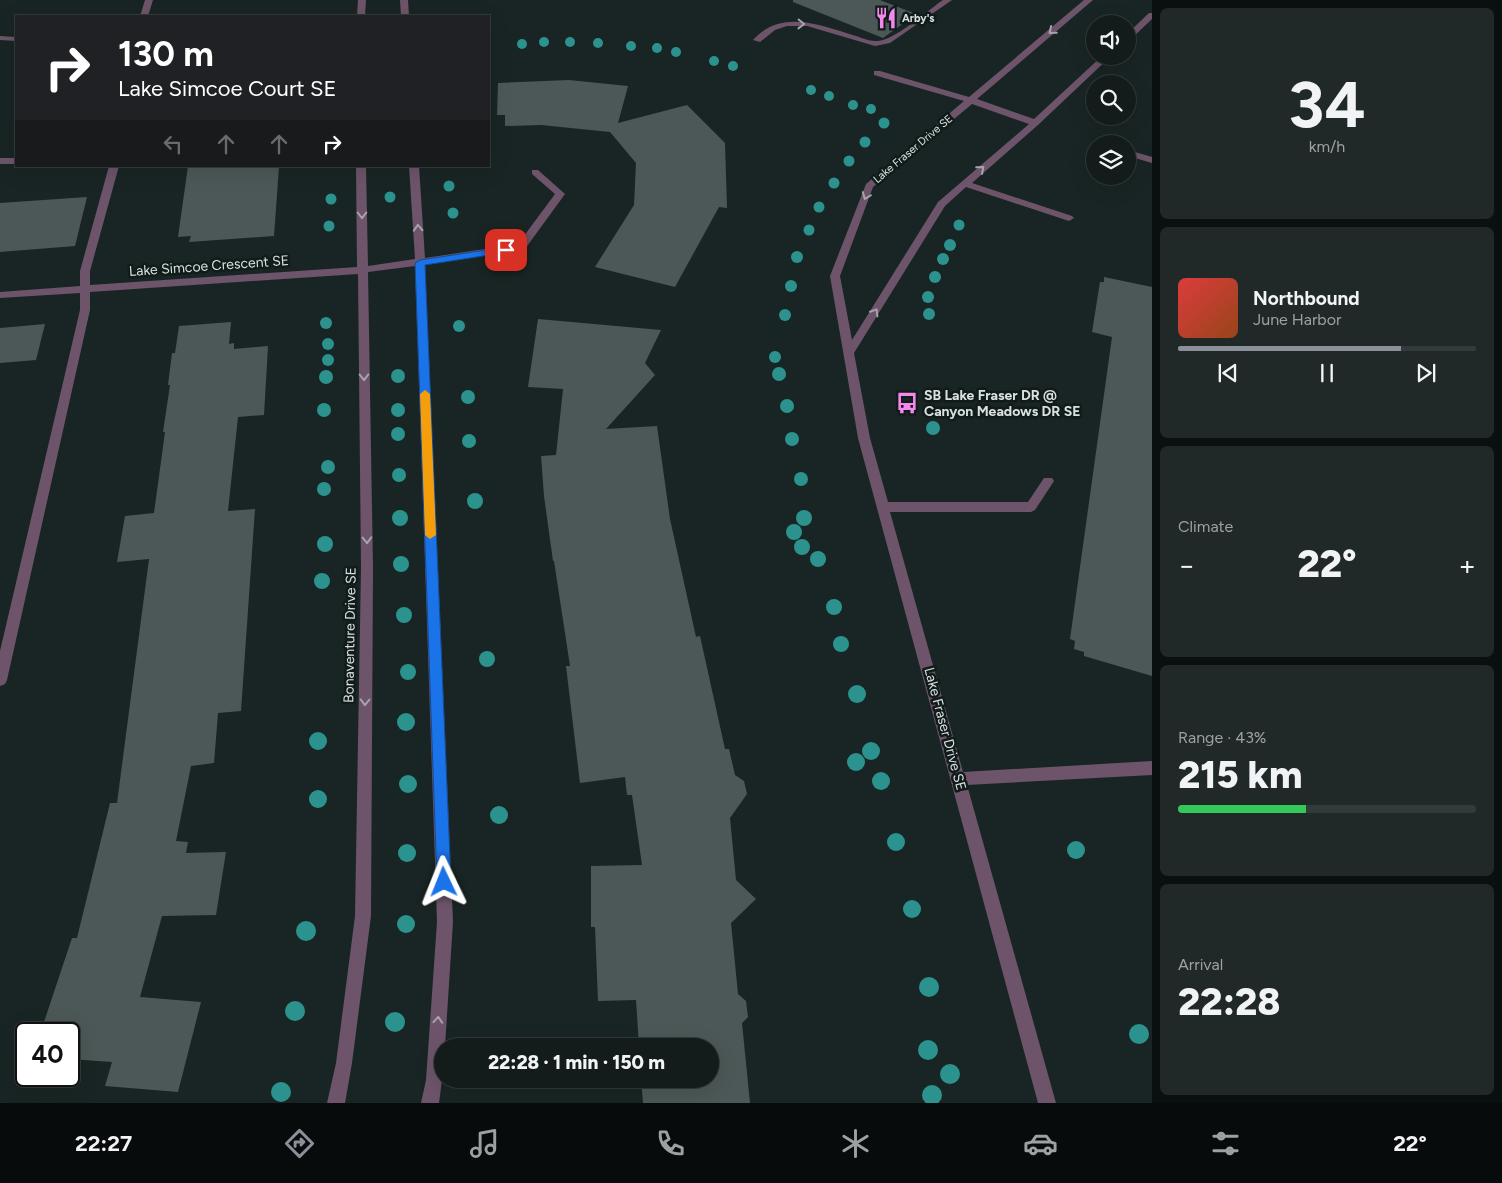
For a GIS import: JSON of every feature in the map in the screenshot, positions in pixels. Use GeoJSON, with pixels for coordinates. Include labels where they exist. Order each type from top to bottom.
{"type":"FeatureCollection","features":[{"type":"Feature","properties":{"kind":"street"},"geometry":{"type":"LineString","coordinates":[[144,15],[149,0]]}},
{"type":"Feature","properties":{"kind":"street"},"geometry":{"type":"LineString","coordinates":[[361,15],[362,0]]}},
{"type":"Feature","properties":{"kind":"street"},"geometry":{"type":"LineString","coordinates":[[404,0],[405,15]]}},
{"type":"Feature","properties":{"kind":"street"},"geometry":{"type":"LineString","coordinates":[[757,40],[772,28],[787,24],[806,24],[875,44],[890,41],[948,0]]}},
{"type":"Feature","properties":{"kind":"street","name":"Lake Fraser Drive SE"},"geometry":{"type":"LineString","coordinates":[[1047,1103],[864,438],[835,276],[870,186],[1089,0]]}},
{"type":"Feature","properties":{"kind":"street"},"geometry":{"type":"LineString","coordinates":[[1136,29],[1152,14]]}},
{"type":"Feature","properties":{"kind":"street"},"geometry":{"type":"LineString","coordinates":[[0,38],[15,39]]}},
{"type":"Feature","properties":{"kind":"street"},"geometry":{"type":"LineString","coordinates":[[849,353],[941,204],[1097,65]]}},
{"type":"Feature","properties":{"kind":"street"},"geometry":{"type":"LineString","coordinates":[[878,73],[970,100],[1034,123]]}},
{"type":"Feature","properties":{"kind":"street"},"geometry":{"type":"LineString","coordinates":[[1136,155],[1152,160]]}},
{"type":"Feature","properties":{"kind":"street"},"geometry":{"type":"LineString","coordinates":[[0,161],[15,161]]}},
{"type":"Feature","properties":{"kind":"street"},"geometry":{"type":"LineString","coordinates":[[0,680],[85,310],[85,271],[114,167]]}},
{"type":"Feature","properties":{"kind":"street","name":"Bonaventure Drive SE"},"geometry":{"type":"LineString","coordinates":[[336,1103],[344,1063],[363,916],[367,568],[361,167]]}},
{"type":"Feature","properties":{"kind":"street"},"geometry":{"type":"LineString","coordinates":[[414,167],[420,263],[445,922],[434,1080],[430,1103]]}},
{"type":"Feature","properties":{"kind":"street","name":"Lake Simcoe Crescent SE"},"geometry":{"type":"LineString","coordinates":[[0,294],[362,270],[521,248],[560,194],[535,172]]}},
{"type":"Feature","properties":{"kind":"street"},"geometry":{"type":"LineString","coordinates":[[965,183],[978,189],[1069,218]]}},
{"type":"Feature","properties":{"kind":"street"},"geometry":{"type":"LineString","coordinates":[[884,507],[1031,507],[1048,481]]}},
{"type":"Feature","properties":{"kind":"street"},"geometry":{"type":"LineString","coordinates":[[959,779],[1152,768]]}},
{"type":"Feature","properties":{"kind":"building"},"geometry":{"type":"Polygon","coordinates":[[[793,0],[880,0],[916,14],[883,38],[793,2],[793,0]]]}},
{"type":"Feature","properties":{"kind":"building"},"geometry":{"type":"Polygon","coordinates":[[[569,80],[628,86],[618,123],[687,105],[725,143],[727,208],[719,207],[675,287],[595,267],[634,205],[636,163],[610,132],[541,125],[505,126],[505,115],[497,115],[498,83],[569,80]]]}},
{"type":"Feature","properties":{"kind":"building"},"geometry":{"type":"Polygon","coordinates":[[[188,167],[279,167],[274,236],[189,242],[191,236],[178,237],[188,167]]]}},
{"type":"Feature","properties":{"kind":"building"},"geometry":{"type":"Polygon","coordinates":[[[87,197],[75,246],[0,252],[0,203],[87,197]]]}},
{"type":"Feature","properties":{"kind":"building"},"geometry":{"type":"Polygon","coordinates":[[[1104,277],[1152,287],[1152,676],[1084,656],[1084,652],[1074,649],[1075,641],[1070,639],[1112,337],[1092,332],[1100,282],[1104,282],[1104,277]]]}},
{"type":"Feature","properties":{"kind":"building"},"geometry":{"type":"Polygon","coordinates":[[[538,319],[661,330],[645,363],[655,375],[606,429],[657,426],[670,519],[696,637],[700,636],[725,749],[729,749],[735,775],[744,781],[747,794],[730,818],[736,880],[756,899],[731,923],[738,994],[746,1001],[748,1017],[742,1023],[750,1103],[643,1103],[642,1088],[719,1088],[719,1038],[638,1038],[636,1000],[598,1001],[595,927],[591,927],[591,866],[642,865],[632,795],[627,795],[625,777],[580,783],[566,666],[570,666],[544,496],[541,456],[556,455],[563,389],[528,387],[538,319]]]}},
{"type":"Feature","properties":{"kind":"building"},"geometry":{"type":"Polygon","coordinates":[[[231,322],[229,344],[234,343],[234,349],[268,346],[264,415],[238,417],[228,511],[255,509],[241,711],[218,713],[214,763],[191,766],[176,841],[188,842],[186,853],[226,852],[216,915],[162,916],[140,997],[201,1002],[178,1092],[105,1086],[112,1062],[80,1060],[80,1022],[44,1022],[72,938],[77,938],[110,803],[117,803],[149,559],[117,562],[125,516],[154,513],[165,432],[163,432],[170,385],[168,385],[172,353],[175,353],[179,326],[231,322]]]}},
{"type":"Feature","properties":{"kind":"building"},"geometry":{"type":"Polygon","coordinates":[[[45,324],[36,360],[0,363],[0,328],[45,324]]]}},
{"type":"Feature","properties":{"kind":"slow traffic"},"geometry":{"type":"LineString","coordinates":[[425,394],[430,535]]}},
{"type":"Feature","properties":{"kind":"place","name":"Arby's"},"geometry":{"type":"Point","coordinates":[886,18]}},
{"type":"Feature","properties":{"kind":"place","name":"SB Lake Fraser DR @ Canyon Meadows DR SE"},"geometry":{"type":"Point","coordinates":[907,403]}},
{"type":"Feature","properties":{"kind":"route"},"geometry":{"type":"LineString","coordinates":[[444,882],[420,263],[506,250]]}}]}
